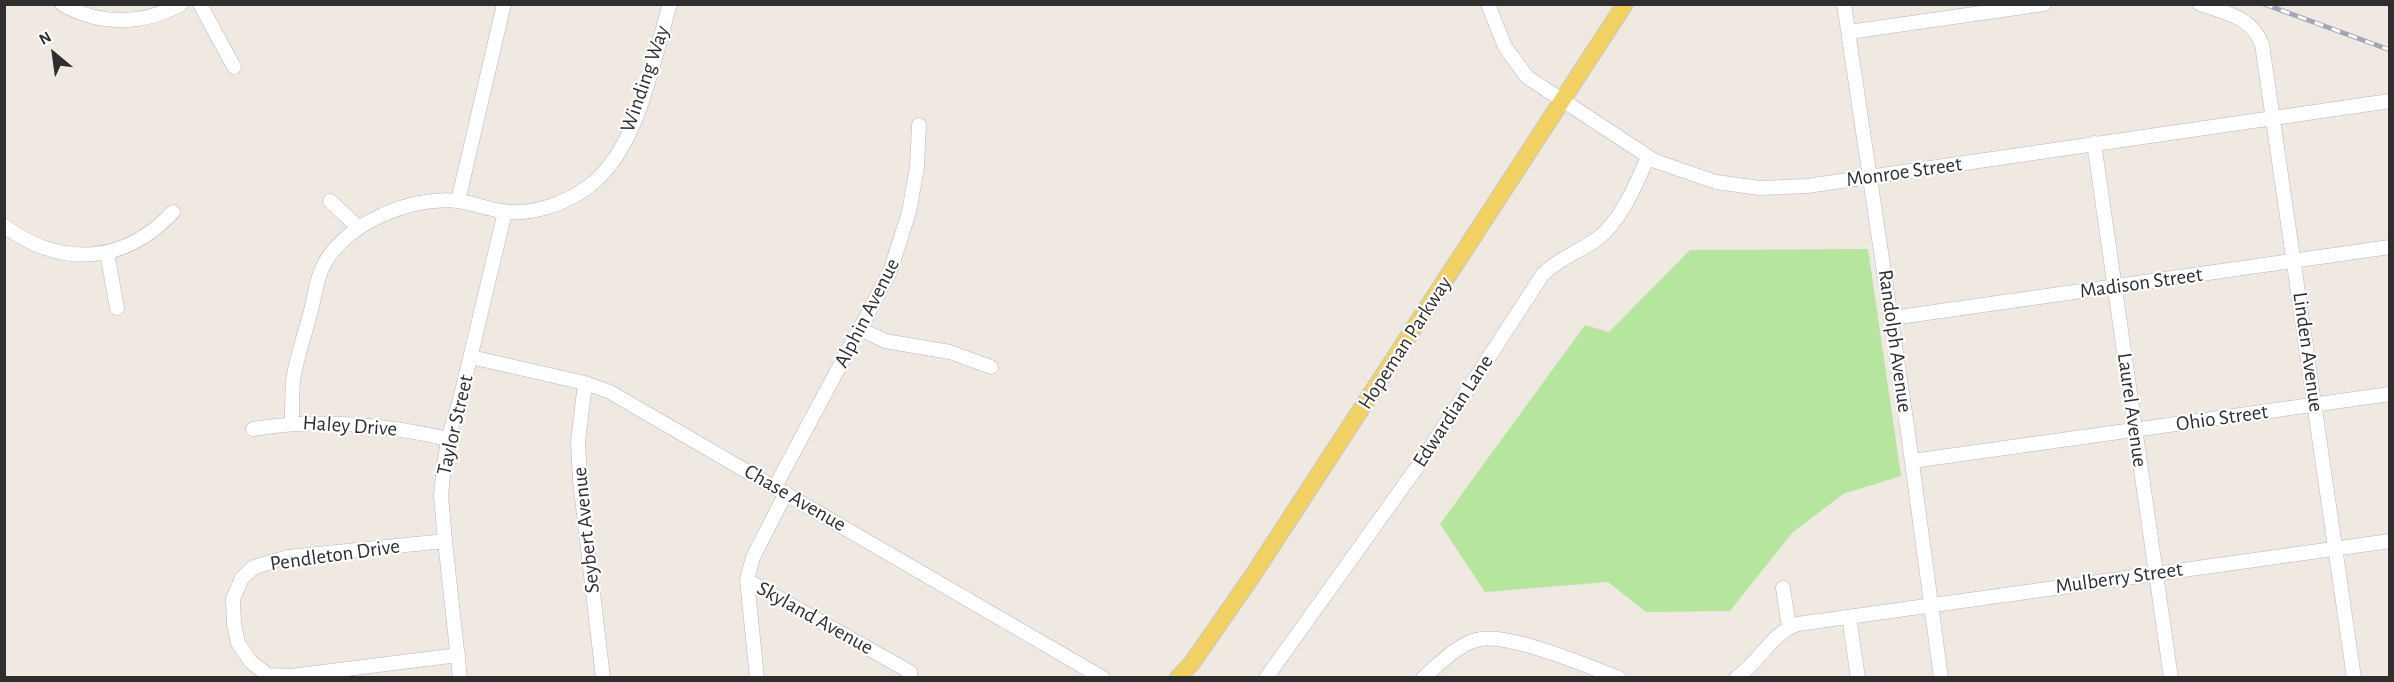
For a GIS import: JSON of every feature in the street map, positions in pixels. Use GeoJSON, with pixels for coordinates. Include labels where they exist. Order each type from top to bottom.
{"type":"FeatureCollection","features":[{"type":"Feature","properties":{"kind":"main road","name":"Hopeman Parkway"},"geometry":{"type":"LineString","coordinates":[[1178,678],[1188,670],[1391,365],[1625,4]]}},
{"type":"Feature","properties":{"kind":"street"},"geometry":{"type":"LineString","coordinates":[[62,4],[96,18],[122,21],[150,17],[181,4]]}},
{"type":"Feature","properties":{"kind":"street"},"geometry":{"type":"LineString","coordinates":[[200,4],[234,67]]}},
{"type":"Feature","properties":{"kind":"street"},"geometry":{"type":"LineString","coordinates":[[458,201],[504,4]]}},
{"type":"Feature","properties":{"kind":"street","name":"Winding Way"},"geometry":{"type":"LineString","coordinates":[[292,422],[293,380],[321,270],[358,227],[410,205],[429,201],[458,201],[505,212],[536,210],[565,200],[588,187],[615,159],[638,112],[670,4]]}},
{"type":"Feature","properties":{"kind":"street","name":"Monroe Street"},"geometry":{"type":"LineString","coordinates":[[1488,4],[1511,58],[1527,77],[1561,101],[1648,157],[1696,177],[1760,188],[1806,186],[2390,101]]}},
{"type":"Feature","properties":{"kind":"street","name":"Randolph Avenue"},"geometry":{"type":"LineString","coordinates":[[1844,4],[1892,318],[1941,678]]}},
{"type":"Feature","properties":{"kind":"street"},"geometry":{"type":"LineString","coordinates":[[1848,32],[2044,4]]}},
{"type":"Feature","properties":{"kind":"street","name":"Linden Avenue"},"geometry":{"type":"LineString","coordinates":[[2200,4],[2244,20],[2255,29],[2262,44],[2354,678]]}},
{"type":"Feature","properties":{"kind":"street","name":"Alphin Avenue"},"geometry":{"type":"LineString","coordinates":[[758,678],[747,580],[753,557],[781,490],[890,272],[905,230],[917,167],[919,125]]}},
{"type":"Feature","properties":{"kind":"street","name":"Laurel Avenue"},"geometry":{"type":"LineString","coordinates":[[2094,143],[2171,678]]}},
{"type":"Feature","properties":{"kind":"street","name":"Edwardian Lane"},"geometry":{"type":"LineString","coordinates":[[1266,678],[1420,462],[1543,274],[1557,261],[1595,240],[1607,230],[1648,157]]}},
{"type":"Feature","properties":{"kind":"street"},"geometry":{"type":"LineString","coordinates":[[330,201],[358,227]]}},
{"type":"Feature","properties":{"kind":"street"},"geometry":{"type":"LineString","coordinates":[[4,226],[31,243],[57,252],[86,255],[107,253],[139,239],[173,212]]}},
{"type":"Feature","properties":{"kind":"street","name":"Taylor Street"},"geometry":{"type":"LineString","coordinates":[[460,678],[441,496],[448,439],[471,357],[505,212]]}},
{"type":"Feature","properties":{"kind":"street","name":"Madison Street"},"geometry":{"type":"LineString","coordinates":[[1892,318],[2390,247]]}},
{"type":"Feature","properties":{"kind":"street"},"geometry":{"type":"LineString","coordinates":[[107,253],[117,308]]}},
{"type":"Feature","properties":{"kind":"street"},"geometry":{"type":"LineString","coordinates":[[860,329],[885,340],[950,352],[991,367]]}},
{"type":"Feature","properties":{"kind":"street","name":"Chase Avenue"},"geometry":{"type":"LineString","coordinates":[[471,357],[585,383],[628,401],[1103,678]]}},
{"type":"Feature","properties":{"kind":"street","name":"Seybert Avenue"},"geometry":{"type":"LineString","coordinates":[[585,383],[578,442],[579,482],[603,678]]}},
{"type":"Feature","properties":{"kind":"street","name":"Ohio Street"},"geometry":{"type":"LineString","coordinates":[[1912,461],[2390,394]]}},
{"type":"Feature","properties":{"kind":"street","name":"Haley Drive"},"geometry":{"type":"LineString","coordinates":[[253,429],[292,422],[347,422],[448,439]]}},
{"type":"Feature","properties":{"kind":"street","name":"Pendleton Drive"},"geometry":{"type":"LineString","coordinates":[[445,541],[288,557],[254,567],[242,578],[233,599],[234,624],[238,643],[251,662],[268,675],[291,676],[458,656]]}},
{"type":"Feature","properties":{"kind":"street","name":"Mulberry Street"},"geometry":{"type":"LineString","coordinates":[[1789,627],[2390,541]]}},
{"type":"Feature","properties":{"kind":"street","name":"Skyland Avenue"},"geometry":{"type":"LineString","coordinates":[[747,580],[900,666],[909,672],[910,678]]}},
{"type":"Feature","properties":{"kind":"street"},"geometry":{"type":"LineString","coordinates":[[1736,678],[1753,664],[1774,638],[1789,627],[1783,588]]}},
{"type":"Feature","properties":{"kind":"street"},"geometry":{"type":"LineString","coordinates":[[1849,617],[1858,678]]}},
{"type":"Feature","properties":{"kind":"street"},"geometry":{"type":"LineString","coordinates":[[1423,678],[1451,654],[1475,640],[1497,638],[1519,643],[1619,678]]}},
{"type":"Feature","properties":{"kind":"green space"},"geometry":{"type":"Polygon","coordinates":[[[1868,249],[1901,476],[1843,494],[1792,533],[1730,611],[1646,612],[1608,582],[1485,592],[1440,524],[1585,325],[1609,332],[1690,250],[1868,249]]]}},
{"type":"Feature","properties":{"kind":"railway"},"geometry":{"type":"LineString","coordinates":[[2264,4],[2390,50]]}}]}
